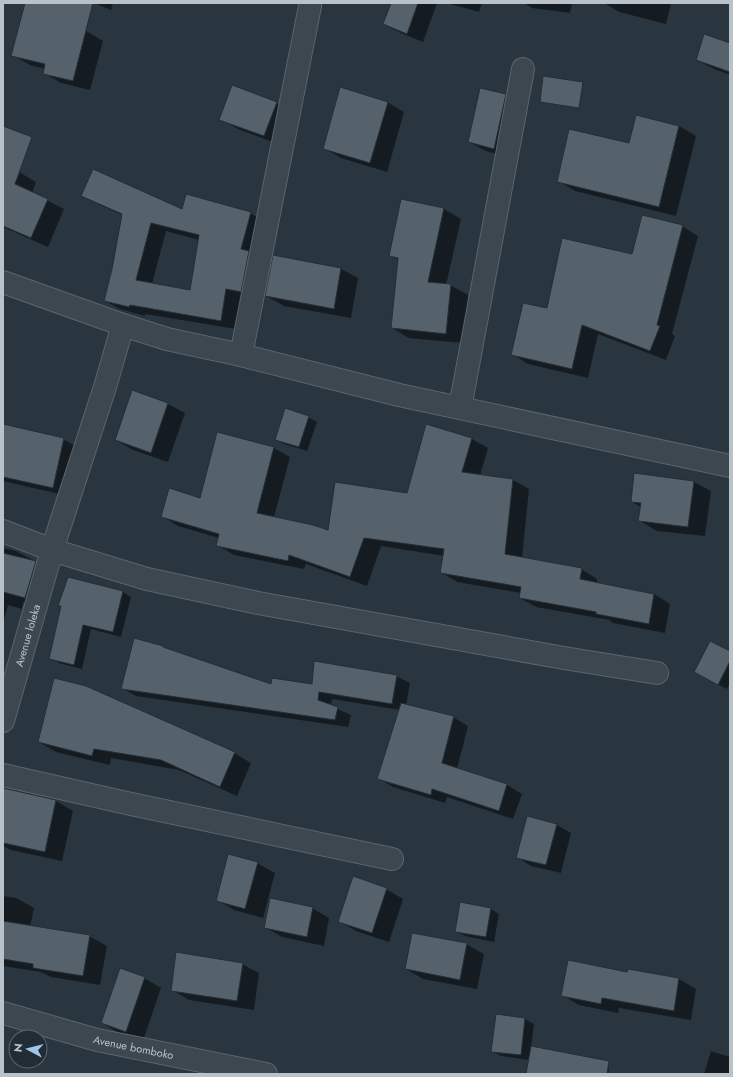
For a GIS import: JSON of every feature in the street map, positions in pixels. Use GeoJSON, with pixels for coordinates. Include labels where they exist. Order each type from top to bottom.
{"type":"FeatureCollection","features":[{"type":"Feature","properties":{"kind":"street"},"geometry":{"type":"LineString","coordinates":[[241,355],[310,6]]}},
{"type":"Feature","properties":{"kind":"street"},"geometry":{"type":"LineString","coordinates":[[460,408],[523,70]]}},
{"type":"Feature","properties":{"kind":"street"},"geometry":{"type":"LineString","coordinates":[[3,282],[167,339],[241,355],[399,395],[730,466]]}},
{"type":"Feature","properties":{"kind":"street","name":"Avenue loleka"},"geometry":{"type":"LineString","coordinates":[[3,722],[52,550],[105,387],[123,324]]}},
{"type":"Feature","properties":{"kind":"street"},"geometry":{"type":"LineString","coordinates":[[3,531],[52,550],[147,579],[258,603],[564,658],[657,673]]}},
{"type":"Feature","properties":{"kind":"street"},"geometry":{"type":"LineString","coordinates":[[3,776],[392,859]]}},
{"type":"Feature","properties":{"kind":"street","name":"Avenue bomboko"},"geometry":{"type":"LineString","coordinates":[[3,1012],[98,1040],[266,1074]]}},
{"type":"Feature","properties":{"kind":"building"},"geometry":{"type":"Polygon","coordinates":[[[25,3],[93,3],[73,81],[43,74],[45,64],[11,56],[25,3]]]}},
{"type":"Feature","properties":{"kind":"building"},"geometry":{"type":"Polygon","coordinates":[[[391,3],[418,3],[407,34],[383,24],[391,3]]]}},
{"type":"Feature","properties":{"kind":"building"},"geometry":{"type":"Polygon","coordinates":[[[704,34],[730,43],[730,72],[696,60],[704,34]]]}},
{"type":"Feature","properties":{"kind":"building"},"geometry":{"type":"Polygon","coordinates":[[[543,76],[583,82],[579,108],[540,102],[543,76]]]}},
{"type":"Feature","properties":{"kind":"building"},"geometry":{"type":"Polygon","coordinates":[[[232,85],[277,102],[264,136],[219,120],[232,85]]]}},
{"type":"Feature","properties":{"kind":"building"},"geometry":{"type":"Polygon","coordinates":[[[340,87],[388,102],[370,163],[323,149],[340,87]]]}},
{"type":"Feature","properties":{"kind":"building"},"geometry":{"type":"Polygon","coordinates":[[[480,88],[506,94],[494,149],[468,142],[480,88]]]}},
{"type":"Feature","properties":{"kind":"building"},"geometry":{"type":"Polygon","coordinates":[[[636,115],[679,126],[659,207],[557,182],[569,129],[629,143],[636,115]]]}},
{"type":"Feature","properties":{"kind":"building"},"geometry":{"type":"Polygon","coordinates":[[[3,126],[32,137],[15,184],[48,199],[31,238],[3,226],[3,126]]]}},
{"type":"Feature","properties":{"kind":"building"},"geometry":{"type":"Polygon","coordinates":[[[93,169],[182,209],[186,194],[251,212],[241,249],[249,251],[241,292],[226,289],[221,321],[130,305],[129,307],[104,301],[112,269],[122,214],[81,196],[93,169]],[[151,223],[136,280],[190,290],[199,235],[151,223]]]}},
{"type":"Feature","properties":{"kind":"building"},"geometry":{"type":"Polygon","coordinates":[[[401,199],[444,208],[428,282],[451,284],[446,334],[391,328],[398,258],[389,256],[401,199]]]}},
{"type":"Feature","properties":{"kind":"building"},"geometry":{"type":"Polygon","coordinates":[[[642,215],[683,225],[657,325],[660,326],[650,351],[582,325],[572,369],[511,355],[523,303],[547,308],[562,238],[632,254],[642,215]]]}},
{"type":"Feature","properties":{"kind":"building"},"geometry":{"type":"Polygon","coordinates":[[[273,255],[341,268],[334,309],[265,296],[273,255]]]}},
{"type":"Feature","properties":{"kind":"building"},"geometry":{"type":"Polygon","coordinates":[[[132,390],[168,403],[151,453],[115,440],[132,390]]]}},
{"type":"Feature","properties":{"kind":"building"},"geometry":{"type":"Polygon","coordinates":[[[285,408],[309,416],[299,447],[275,440],[285,408]]]}},
{"type":"Feature","properties":{"kind":"building"},"geometry":{"type":"Polygon","coordinates":[[[3,424],[64,438],[53,488],[3,477],[3,424]]]}},
{"type":"Feature","properties":{"kind":"building"},"geometry":{"type":"Polygon","coordinates":[[[426,424],[472,438],[462,472],[513,479],[505,554],[582,568],[580,579],[654,594],[649,624],[596,614],[596,612],[519,598],[521,587],[440,573],[444,549],[364,538],[350,577],[289,555],[288,561],[216,546],[219,534],[161,517],[169,488],[200,498],[217,432],[274,447],[257,513],[313,525],[328,530],[335,482],[407,493],[426,424]]]}},
{"type":"Feature","properties":{"kind":"building"},"geometry":{"type":"Polygon","coordinates":[[[634,473],[694,481],[688,527],[638,521],[641,503],[631,502],[634,473]]]}},
{"type":"Feature","properties":{"kind":"building"},"geometry":{"type":"Polygon","coordinates":[[[3,553],[36,561],[25,598],[3,592],[3,553]]]}},
{"type":"Feature","properties":{"kind":"building"},"geometry":{"type":"Polygon","coordinates":[[[68,577],[123,591],[113,632],[83,625],[74,665],[49,659],[61,606],[58,606],[68,577]]]}},
{"type":"Feature","properties":{"kind":"building"},"geometry":{"type":"Polygon","coordinates":[[[134,638],[163,646],[271,684],[272,678],[312,684],[314,661],[397,675],[392,704],[319,692],[318,700],[338,707],[335,720],[121,689],[134,638]]]}},
{"type":"Feature","properties":{"kind":"building"},"geometry":{"type":"Polygon","coordinates":[[[710,641],[730,651],[730,661],[718,685],[694,672],[710,641]]]}},
{"type":"Feature","properties":{"kind":"building"},"geometry":{"type":"Polygon","coordinates":[[[54,678],[86,686],[235,752],[220,787],[161,760],[94,749],[92,756],[38,742],[54,678]]]}},
{"type":"Feature","properties":{"kind":"building"},"geometry":{"type":"Polygon","coordinates":[[[401,703],[454,716],[442,763],[507,784],[499,811],[432,789],[431,795],[377,779],[401,703]]]}},
{"type":"Feature","properties":{"kind":"building"},"geometry":{"type":"Polygon","coordinates":[[[3,788],[56,800],[45,852],[3,843],[3,788]]]}},
{"type":"Feature","properties":{"kind":"building"},"geometry":{"type":"Polygon","coordinates":[[[527,816],[557,824],[546,865],[516,858],[527,816]]]}},
{"type":"Feature","properties":{"kind":"building"},"geometry":{"type":"Polygon","coordinates":[[[228,854],[258,862],[245,909],[216,901],[228,854]]]}},
{"type":"Feature","properties":{"kind":"building"},"geometry":{"type":"Polygon","coordinates":[[[353,876],[387,888],[372,933],[338,922],[353,876]]]}},
{"type":"Feature","properties":{"kind":"building"},"geometry":{"type":"Polygon","coordinates":[[[270,898],[313,907],[307,937],[264,928],[270,898]]]}},
{"type":"Feature","properties":{"kind":"building"},"geometry":{"type":"Polygon","coordinates":[[[460,902],[491,908],[486,937],[455,932],[460,902]]]}},
{"type":"Feature","properties":{"kind":"building"},"geometry":{"type":"Polygon","coordinates":[[[3,921],[90,935],[83,976],[33,968],[33,964],[3,959],[3,921]]]}},
{"type":"Feature","properties":{"kind":"building"},"geometry":{"type":"Polygon","coordinates":[[[412,933],[467,943],[460,980],[405,969],[412,933]]]}},
{"type":"Feature","properties":{"kind":"building"},"geometry":{"type":"Polygon","coordinates":[[[176,952],[243,963],[237,1001],[171,991],[176,952]]]}},
{"type":"Feature","properties":{"kind":"building"},"geometry":{"type":"Polygon","coordinates":[[[568,960],[627,972],[628,969],[679,978],[674,1011],[602,998],[601,1004],[561,996],[568,960]]]}},
{"type":"Feature","properties":{"kind":"building"},"geometry":{"type":"Polygon","coordinates":[[[120,968],[145,977],[126,1032],[101,1023],[120,968]]]}},
{"type":"Feature","properties":{"kind":"building"},"geometry":{"type":"Polygon","coordinates":[[[496,1014],[525,1018],[521,1055],[491,1052],[496,1014]]]}},
{"type":"Feature","properties":{"kind":"building"},"geometry":{"type":"Polygon","coordinates":[[[531,1046],[609,1061],[607,1074],[526,1074],[531,1046]]]}}]}
